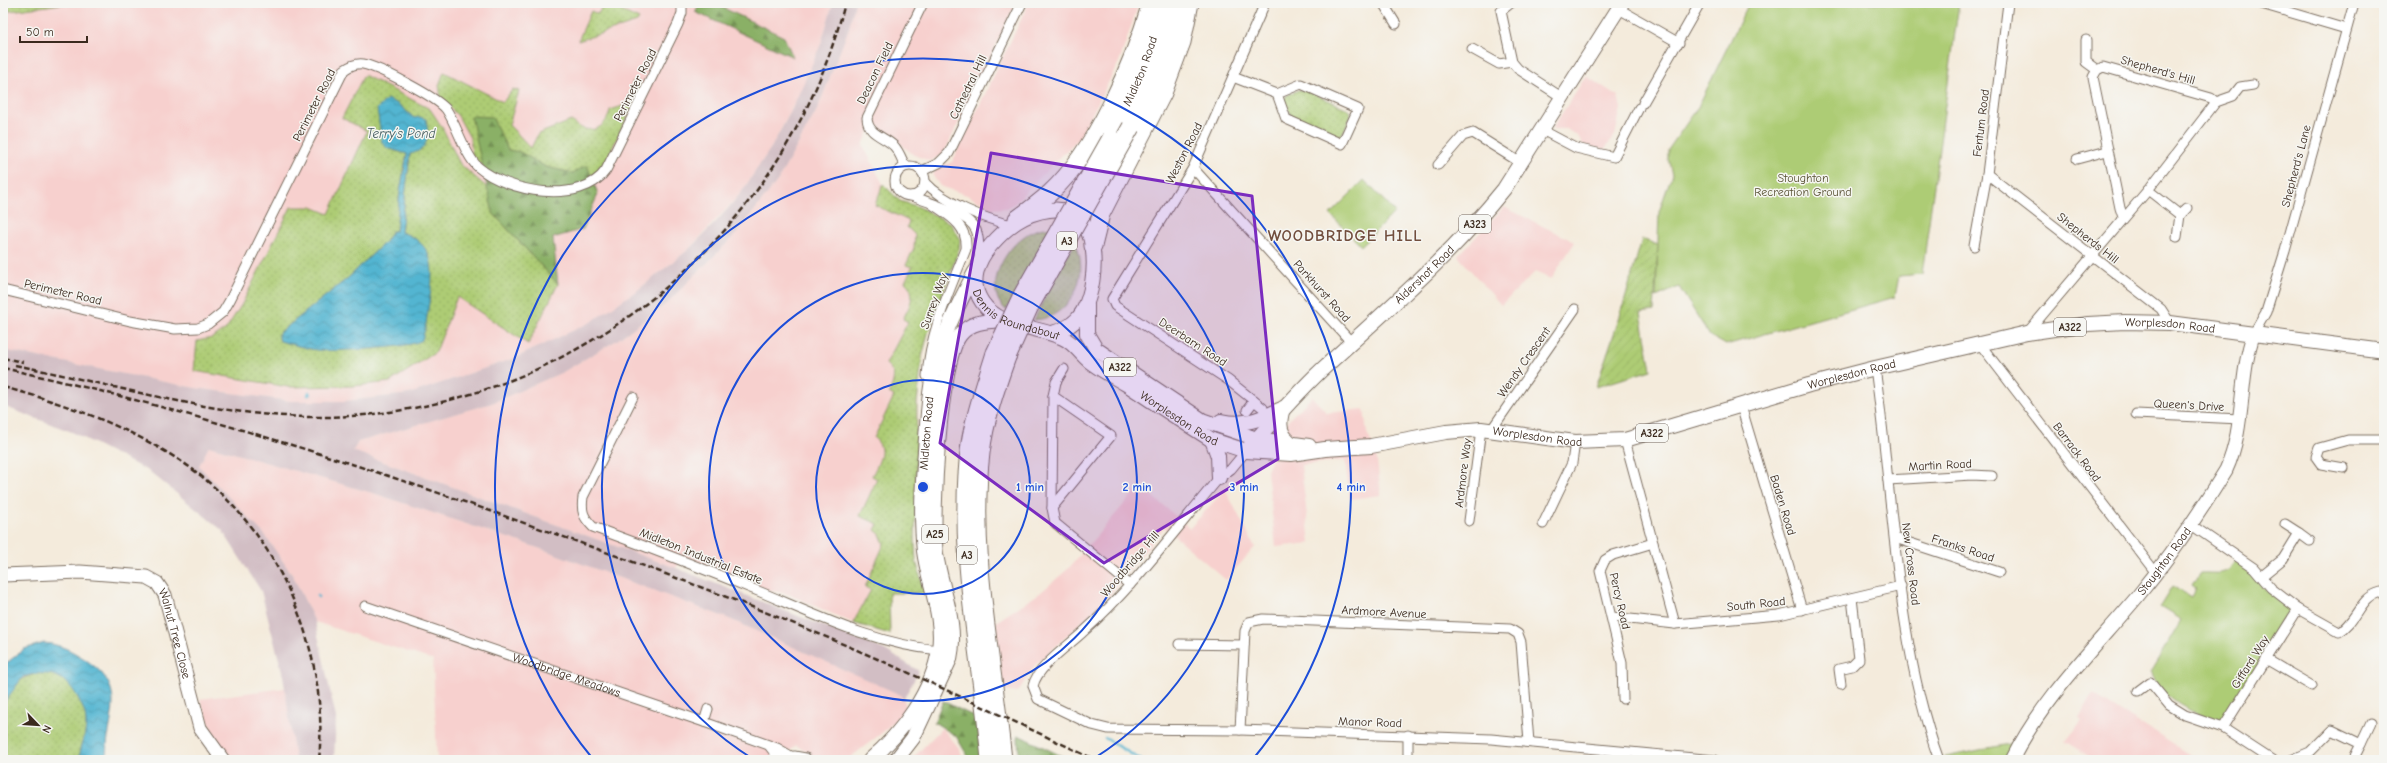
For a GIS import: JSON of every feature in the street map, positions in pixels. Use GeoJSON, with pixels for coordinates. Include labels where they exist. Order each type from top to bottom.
{"type":"FeatureCollection","features":[{"type":"Feature","properties":{"kind":"highway"},"geometry":{"type":"LineString","coordinates":[[1014,222],[1051,192],[1078,159],[1094,135],[1120,84],[1151,3]]}},
{"type":"Feature","properties":{"kind":"highway","name":"Midleton Road"},"geometry":{"type":"LineString","coordinates":[[1001,355],[1021,297],[1111,138],[1141,75],[1166,3]]}},
{"type":"Feature","properties":{"kind":"highway","name":"Midleton Road"},"geometry":{"type":"LineString","coordinates":[[1001,355],[1131,127],[1156,69],[1178,3]]}},
{"type":"Feature","properties":{"kind":"highway"},"geometry":{"type":"LineString","coordinates":[[1093,246],[1102,214],[1163,93],[1182,42],[1190,3]]}},
{"type":"Feature","properties":{"kind":"highway","name":"A3"},"geometry":{"type":"LineString","coordinates":[[1001,355],[980,458],[978,531],[984,603],[1003,760]]}},
{"type":"Feature","properties":{"kind":"highway","name":"A3"},"geometry":{"type":"LineString","coordinates":[[990,760],[969,576],[965,518],[973,426],[1001,355]]}},
{"type":"Feature","properties":{"kind":"main road","name":"Aldershot Road"},"geometry":{"type":"LineString","coordinates":[[1283,408],[1405,295],[1455,245],[1500,194],[1563,98],[1620,6]]}},
{"type":"Feature","properties":{"kind":"main road","name":"Dennis Roundabout"},"geometry":{"type":"LineString","coordinates":[[1046,210],[1068,211],[1084,224],[1093,246],[1094,256],[1087,302],[1075,320],[1065,328],[1052,333],[1004,320],[987,309],[978,296],[976,284],[978,265],[996,239],[1014,222],[1046,210]]}},
{"type":"Feature","properties":{"kind":"main road","name":"Midleton Road"},"geometry":{"type":"LineString","coordinates":[[936,677],[939,650],[937,612],[924,550],[923,490],[927,422],[938,352],[960,300],[978,265]]}},
{"type":"Feature","properties":{"kind":"main road","name":"Worplesdon Road"},"geometry":{"type":"LineString","coordinates":[[1087,302],[1086,329],[1088,338],[1096,349],[1186,410],[1213,425],[1256,439],[1325,449]]}},
{"type":"Feature","properties":{"kind":"main road","name":"Midleton Road"},"geometry":{"type":"LineString","coordinates":[[936,677],[950,659],[952,646],[951,618],[940,574],[935,534],[937,462],[949,359],[960,334],[977,323],[1004,320]]}},
{"type":"Feature","properties":{"kind":"main road","name":"Worplesdon Road"},"geometry":{"type":"LineString","coordinates":[[1052,333],[1073,344],[1088,360],[1212,440],[1246,450],[1291,454],[1325,449],[1371,446],[1440,433],[1486,429],[1575,442],[1625,440],[1875,368],[2028,333],[2088,324],[2125,322],[2170,324],[2254,333],[2384,351]]}},
{"type":"Feature","properties":{"kind":"main road"},"geometry":{"type":"LineString","coordinates":[[946,386],[962,344],[974,334],[988,329],[1017,333],[1055,343],[1088,360]]}},
{"type":"Feature","properties":{"kind":"main road"},"geometry":{"type":"LineString","coordinates":[[1186,410],[1222,421],[1241,424],[1255,421],[1283,408]]}},
{"type":"Feature","properties":{"kind":"main road"},"geometry":{"type":"LineString","coordinates":[[1246,450],[1283,408]]}},
{"type":"Feature","properties":{"kind":"main road"},"geometry":{"type":"LineString","coordinates":[[1283,408],[1279,422],[1280,431],[1284,439],[1294,445]]}},
{"type":"Feature","properties":{"kind":"main road"},"geometry":{"type":"LineString","coordinates":[[1212,440],[1218,456],[1219,478]]}},
{"type":"Feature","properties":{"kind":"main road","name":"A25"},"geometry":{"type":"LineString","coordinates":[[896,760],[913,738],[936,677]]}},
{"type":"Feature","properties":{"kind":"main road","name":"A25"},"geometry":{"type":"LineString","coordinates":[[870,760],[890,743],[929,693]]}},
{"type":"Feature","properties":{"kind":"street","name":"Perimeter Road"},"geometry":{"type":"LineString","coordinates":[[3,290],[161,328],[193,328],[211,322],[223,312],[230,300],[344,70],[358,64],[372,68],[438,102],[450,115],[471,160],[488,174],[529,190],[551,193],[585,185],[599,178],[606,170],[678,24],[681,16],[682,3]]}},
{"type":"Feature","properties":{"kind":"street","name":"Deacon Field"},"geometry":{"type":"LineString","coordinates":[[905,166],[895,147],[872,131],[867,124],[867,118],[923,3]]}},
{"type":"Feature","properties":{"kind":"street","name":"Cathedral Hill"},"geometry":{"type":"LineString","coordinates":[[922,171],[939,163],[949,153],[1022,3]]}},
{"type":"Feature","properties":{"kind":"street","name":"Weston Road"},"geometry":{"type":"LineString","coordinates":[[1115,306],[1112,299],[1193,168],[1265,3]]}},
{"type":"Feature","properties":{"kind":"street"},"geometry":{"type":"LineString","coordinates":[[1383,3],[1396,24]]}},
{"type":"Feature","properties":{"kind":"street"},"geometry":{"type":"LineString","coordinates":[[1511,3],[1501,11],[1512,62],[1518,69],[1563,98]]}},
{"type":"Feature","properties":{"kind":"street"},"geometry":{"type":"LineString","coordinates":[[1614,166],[1614,156],[1641,105],[1700,3]]}},
{"type":"Feature","properties":{"kind":"street","name":"Fentum Road"},"geometry":{"type":"LineString","coordinates":[[1974,246],[1987,174],[2008,3]]}},
{"type":"Feature","properties":{"kind":"street"},"geometry":{"type":"LineString","coordinates":[[2258,3],[2346,29]]}},
{"type":"Feature","properties":{"kind":"street","name":"Shepherd's Lane"},"geometry":{"type":"LineString","coordinates":[[2254,333],[2266,312],[2285,251],[2354,3]]}},
{"type":"Feature","properties":{"kind":"street"},"geometry":{"type":"LineString","coordinates":[[1620,6],[1678,43]]}},
{"type":"Feature","properties":{"kind":"street"},"geometry":{"type":"LineString","coordinates":[[2086,40],[2086,62],[2097,70],[2093,77],[2107,151],[2123,217]]}},
{"type":"Feature","properties":{"kind":"street"},"geometry":{"type":"LineString","coordinates":[[1472,49],[1499,64],[1512,62]]}},
{"type":"Feature","properties":{"kind":"street","name":"Shepherd's Hill"},"geometry":{"type":"LineString","coordinates":[[2097,70],[2103,67],[2211,98],[2216,102]]}},
{"type":"Feature","properties":{"kind":"street"},"geometry":{"type":"LineString","coordinates":[[1233,77],[1277,94],[1301,84],[1358,109],[1342,144],[1286,119],[1277,94]]}},
{"type":"Feature","properties":{"kind":"street"},"geometry":{"type":"LineString","coordinates":[[2028,333],[2091,255],[2148,190],[2216,102],[2233,96],[2240,86],[2253,85]]}},
{"type":"Feature","properties":{"kind":"street"},"geometry":{"type":"LineString","coordinates":[[1542,130],[1576,148],[1614,156]]}},
{"type":"Feature","properties":{"kind":"street"},"geometry":{"type":"LineString","coordinates":[[1438,165],[1464,136],[1473,133],[1520,163]]}},
{"type":"Feature","properties":{"kind":"street"},"geometry":{"type":"LineString","coordinates":[[2077,159],[2107,151]]}},
{"type":"Feature","properties":{"kind":"street"},"geometry":{"type":"LineString","coordinates":[[926,182],[922,190],[912,196],[902,194],[895,182],[897,172],[905,166],[914,166],[922,171],[926,182],[933,191],[989,219],[1014,222]]}},
{"type":"Feature","properties":{"kind":"street","name":"Parkhurst Road"},"geometry":{"type":"LineString","coordinates":[[1193,168],[1352,343]]}},
{"type":"Feature","properties":{"kind":"street","name":"Shepherds Hill"},"geometry":{"type":"LineString","coordinates":[[1987,174],[2161,309],[2170,324]]}},
{"type":"Feature","properties":{"kind":"street"},"geometry":{"type":"LineString","coordinates":[[2148,190],[2184,211],[2177,237]]}},
{"type":"Feature","properties":{"kind":"street","name":"Surrey Way"},"geometry":{"type":"LineString","coordinates":[[912,196],[956,213],[971,223],[977,235],[978,265]]}},
{"type":"Feature","properties":{"kind":"street","name":"Surrey Way"},"geometry":{"type":"LineString","coordinates":[[927,422],[929,358],[935,331],[966,249],[967,241],[963,229],[954,219],[932,204]]}},
{"type":"Feature","properties":{"kind":"street","name":"Deerbarn Road"},"geometry":{"type":"LineString","coordinates":[[1115,306],[1228,380],[1263,408]]}},
{"type":"Feature","properties":{"kind":"street","name":"Wendy Crescent"},"geometry":{"type":"LineString","coordinates":[[1486,429],[1576,309]]}},
{"type":"Feature","properties":{"kind":"street","name":"Stoughton Road"},"geometry":{"type":"LineString","coordinates":[[2012,760],[2027,734],[2064,685],[2156,573],[2216,486],[2234,454],[2240,419],[2247,351],[2254,333]]}},
{"type":"Feature","properties":{"kind":"street","name":"Barrack Road"},"geometry":{"type":"LineString","coordinates":[[1980,344],[2156,573]]}},
{"type":"Feature","properties":{"kind":"street","name":"New Cross Road"},"geometry":{"type":"LineString","coordinates":[[1875,368],[1901,586],[1915,672],[1938,760]]}},
{"type":"Feature","properties":{"kind":"street"},"geometry":{"type":"LineString","coordinates":[[1064,369],[1056,382],[1053,396],[1052,508],[1055,523],[1130,585]]}},
{"type":"Feature","properties":{"kind":"street"},"geometry":{"type":"LineString","coordinates":[[1052,508],[1111,436],[1053,396]]}},
{"type":"Feature","properties":{"kind":"street","name":"Midleton Industrial Estate"},"geometry":{"type":"LineString","coordinates":[[633,397],[583,497],[581,507],[584,518],[593,527],[722,576],[860,633],[919,648],[939,650]]}},
{"type":"Feature","properties":{"kind":"street"},"geometry":{"type":"LineString","coordinates":[[1247,410],[1254,401]]}},
{"type":"Feature","properties":{"kind":"street","name":"Baden Road"},"geometry":{"type":"LineString","coordinates":[[1741,406],[1802,610]]}},
{"type":"Feature","properties":{"kind":"street","name":"Queen's Drive"},"geometry":{"type":"LineString","coordinates":[[2136,414],[2240,419]]}},
{"type":"Feature","properties":{"kind":"street","name":"Ardmore Way"},"geometry":{"type":"LineString","coordinates":[[1469,521],[1486,429]]}},
{"type":"Feature","properties":{"kind":"street"},"geometry":{"type":"LineString","coordinates":[[1625,440],[1675,624]]}},
{"type":"Feature","properties":{"kind":"street"},"geometry":{"type":"LineString","coordinates":[[2344,468],[2321,464],[2316,456],[2319,448],[2348,440],[2364,442],[2384,440]]}},
{"type":"Feature","properties":{"kind":"street"},"geometry":{"type":"LineString","coordinates":[[1543,524],[1572,463],[1575,442]]}},
{"type":"Feature","properties":{"kind":"street","name":"Woodbridge Hill"},"geometry":{"type":"LineString","coordinates":[[1034,691],[1034,681],[1039,672],[1088,628],[1130,585],[1219,478],[1231,469],[1246,450]]}},
{"type":"Feature","properties":{"kind":"street","name":"Martin Road"},"geometry":{"type":"LineString","coordinates":[[1888,480],[1972,474],[1992,476]]}},
{"type":"Feature","properties":{"kind":"street"},"geometry":{"type":"LineString","coordinates":[[2190,524],[2236,555],[2262,576],[2271,588],[2298,610],[2339,632],[2345,628],[2362,603],[2374,594],[2381,592],[2384,596]]}},
{"type":"Feature","properties":{"kind":"street"},"geometry":{"type":"LineString","coordinates":[[2285,524],[2310,541]]}},
{"type":"Feature","properties":{"kind":"street"},"geometry":{"type":"LineString","coordinates":[[2262,576],[2283,559],[2299,533]]}},
{"type":"Feature","properties":{"kind":"street","name":"Franks Road"},"geometry":{"type":"LineString","coordinates":[[1895,538],[2000,572]]}},
{"type":"Feature","properties":{"kind":"street","name":"Percy Road"},"geometry":{"type":"LineString","coordinates":[[1623,699],[1622,663],[1600,571],[1605,560],[1613,555],[1653,542]]}},
{"type":"Feature","properties":{"kind":"street","name":"Walnut Tree Close"},"geometry":{"type":"LineString","coordinates":[[3,575],[80,572],[146,577],[162,588],[200,728],[223,760]]}},
{"type":"Feature","properties":{"kind":"street","name":"South Road"},"geometry":{"type":"LineString","coordinates":[[1612,617],[1675,624],[1779,615],[1901,586]]}},
{"type":"Feature","properties":{"kind":"street"},"geometry":{"type":"LineString","coordinates":[[1841,684],[1839,669],[1852,666],[1859,659],[1852,598]]}},
{"type":"Feature","properties":{"kind":"street","name":"Woodbridge Meadows"},"geometry":{"type":"LineString","coordinates":[[365,606],[704,722],[789,753],[796,759]]}},
{"type":"Feature","properties":{"kind":"street","name":"Giffard Way"},"geometry":{"type":"LineString","coordinates":[[2223,728],[2298,610]]}},
{"type":"Feature","properties":{"kind":"street","name":"Ardmore Avenue"},"geometry":{"type":"LineString","coordinates":[[1240,730],[1245,631],[1249,622],[1263,619],[1510,629],[1518,634],[1521,642],[1529,742]]}},
{"type":"Feature","properties":{"kind":"street"},"geometry":{"type":"LineString","coordinates":[[1179,644],[1244,645]]}},
{"type":"Feature","properties":{"kind":"street"},"geometry":{"type":"LineString","coordinates":[[2266,659],[2312,686]]}},
{"type":"Feature","properties":{"kind":"street"},"geometry":{"type":"LineString","coordinates":[[2138,691],[2150,682],[2168,705],[2185,715],[2223,728],[2272,760]]}},
{"type":"Feature","properties":{"kind":"street","name":"Manor Road"},"geometry":{"type":"LineString","coordinates":[[1034,691],[1038,699],[1045,703],[1092,725],[1108,729],[1240,730],[1408,735],[1529,742],[1644,756],[1715,760]]}},
{"type":"Feature","properties":{"kind":"street"},"geometry":{"type":"LineString","coordinates":[[704,722],[708,709]]}},
{"type":"Feature","properties":{"kind":"street"},"geometry":{"type":"LineString","coordinates":[[2353,760],[2371,723]]}},
{"type":"Feature","properties":{"kind":"street"},"geometry":{"type":"LineString","coordinates":[[2291,760],[2310,752],[2332,730],[2361,744]]}},
{"type":"Feature","properties":{"kind":"street"},"geometry":{"type":"LineString","coordinates":[[1408,735],[1408,760]]}},
{"type":"Feature","properties":{"kind":"street","name":"Woodbridge Meadows"},"geometry":{"type":"LineString","coordinates":[[768,746],[780,760]]}},
{"type":"Feature","properties":{"kind":"highlighted area"},"geometry":{"type":"Polygon","coordinates":[[[991,153],[1252,196],[1278,459],[1104,563],[940,443],[991,153]]]}},
{"type":"Feature","properties":{"kind":"shaded area"},"geometry":{"type":"Polygon","coordinates":[[[69,3],[833,3],[821,44],[803,87],[772,146],[741,193],[688,250],[639,289],[592,322],[515,358],[409,394],[344,401],[290,401],[195,388],[3,350],[3,12],[69,3]]]}},
{"type":"Feature","properties":{"kind":"shaded area"},"geometry":{"type":"Polygon","coordinates":[[[833,3],[855,3],[849,28],[817,110],[778,180],[737,233],[666,304],[617,340],[563,372],[492,403],[358,442],[353,451],[676,568],[885,650],[919,671],[903,700],[901,695],[727,618],[550,552],[376,494],[209,446],[199,466],[264,534],[293,576],[315,622],[336,718],[334,760],[295,760],[283,675],[261,591],[222,530],[150,472],[72,432],[3,406],[3,350],[195,388],[290,401],[344,401],[409,394],[515,358],[591,322],[639,289],[688,250],[716,222],[741,193],[772,146],[792,109],[821,44],[833,3]]]}},
{"type":"Feature","properties":{"kind":"shaded area"},"geometry":{"type":"Polygon","coordinates":[[[855,3],[1016,3],[944,153],[930,161],[914,155],[873,122],[863,145],[883,184],[895,198],[933,213],[950,223],[960,238],[959,249],[928,333],[919,376],[915,547],[916,561],[925,593],[889,593],[890,634],[853,623],[788,594],[768,590],[690,558],[683,556],[676,568],[353,451],[358,442],[492,403],[563,372],[617,340],[666,304],[737,233],[778,180],[817,110],[849,28],[855,3]]]}},
{"type":"Feature","properties":{"kind":"shaded area"},"geometry":{"type":"Polygon","coordinates":[[[1029,3],[1139,3],[1119,62],[1080,137],[1015,203],[1007,208],[991,209],[967,195],[940,186],[933,176],[935,169],[952,162],[1029,3]]]}},
{"type":"Feature","properties":{"kind":"shaded area"},"geometry":{"type":"Polygon","coordinates":[[[1586,76],[1618,96],[1621,108],[1615,135],[1605,149],[1584,146],[1578,136],[1566,129],[1552,129],[1586,76]]]}},
{"type":"Feature","properties":{"kind":"shaded area"},"geometry":{"type":"Polygon","coordinates":[[[1504,207],[1575,242],[1551,279],[1535,272],[1501,305],[1458,256],[1504,207]]]}},
{"type":"Feature","properties":{"kind":"shaded area"},"geometry":{"type":"Polygon","coordinates":[[[1312,397],[1327,413],[1364,409],[1367,433],[1376,453],[1381,495],[1350,499],[1345,460],[1301,465],[1310,543],[1276,547],[1267,471],[1288,420],[1312,397]]]}},
{"type":"Feature","properties":{"kind":"shaded area"},"geometry":{"type":"Polygon","coordinates":[[[209,446],[376,494],[550,552],[727,618],[902,695],[907,709],[883,732],[847,760],[819,760],[796,745],[782,760],[437,760],[433,660],[315,622],[293,576],[264,534],[199,466],[209,446]]]}},
{"type":"Feature","properties":{"kind":"shaded area"},"geometry":{"type":"Polygon","coordinates":[[[1140,486],[1190,528],[1225,489],[1255,547],[1226,580],[1164,527],[1107,599],[1035,665],[1018,692],[1003,690],[996,622],[1040,593],[1068,569],[1140,486]]]}},
{"type":"Feature","properties":{"kind":"shaded area"},"geometry":{"type":"Polygon","coordinates":[[[3,583],[7,641],[3,646],[3,583]]]}},
{"type":"Feature","properties":{"kind":"shaded area"},"geometry":{"type":"Polygon","coordinates":[[[285,688],[295,760],[236,760],[216,743],[200,699],[285,688]]]}},
{"type":"Feature","properties":{"kind":"shaded area"},"geometry":{"type":"Polygon","coordinates":[[[2093,694],[2198,760],[2094,760],[2066,741],[2082,721],[2079,718],[2093,694]]]}},
{"type":"Feature","properties":{"kind":"shaded area"},"geometry":{"type":"Polygon","coordinates":[[[942,728],[959,748],[964,760],[911,760],[942,728]]]}},
{"type":"Feature","properties":{"kind":"green space"},"geometry":{"type":"Polygon","coordinates":[[[3,3],[69,3],[3,12],[3,3]]]}},
{"type":"Feature","properties":{"kind":"green space"},"geometry":{"type":"Polygon","coordinates":[[[604,3],[639,19],[637,22],[578,41],[591,11],[598,14],[604,3]]]}},
{"type":"Feature","properties":{"kind":"green space"},"geometry":{"type":"Polygon","coordinates":[[[700,3],[713,3],[784,37],[793,57],[695,12],[700,3]]]}},
{"type":"Feature","properties":{"kind":"green space","name":"Stoughton Recreation Ground"},"geometry":{"type":"Polygon","coordinates":[[[1749,3],[1959,3],[1922,274],[1899,276],[1895,297],[1726,345],[1710,336],[1679,287],[1656,297],[1659,212],[1672,174],[1668,159],[1668,150],[1698,107],[1749,3]]]}},
{"type":"Feature","properties":{"kind":"green space"},"geometry":{"type":"Polygon","coordinates":[[[444,72],[503,102],[513,89],[519,91],[509,125],[531,148],[538,134],[571,121],[583,129],[590,130],[599,127],[605,122],[610,110],[628,103],[633,81],[639,81],[642,87],[601,171],[590,176],[510,179],[479,163],[472,155],[470,138],[458,116],[441,99],[439,85],[444,72]]]}},
{"type":"Feature","properties":{"kind":"green space"},"geometry":{"type":"Polygon","coordinates":[[[364,75],[430,109],[442,127],[460,164],[490,190],[493,213],[558,284],[528,344],[457,297],[436,352],[390,382],[354,386],[288,387],[194,371],[197,341],[212,338],[226,329],[242,304],[291,207],[312,207],[329,214],[367,131],[342,118],[364,75]],[[398,104],[382,129],[382,142],[395,151],[407,153],[400,191],[396,231],[392,231],[385,242],[348,278],[278,334],[280,341],[323,350],[430,257],[417,240],[401,232],[410,154],[420,117],[414,118],[398,104]]]}},
{"type":"Feature","properties":{"kind":"green space"},"geometry":{"type":"Polygon","coordinates":[[[1298,90],[1305,90],[1348,109],[1351,116],[1343,133],[1338,137],[1294,121],[1284,100],[1286,96],[1298,90]]]}},
{"type":"Feature","properties":{"kind":"green space"},"geometry":{"type":"Polygon","coordinates":[[[471,116],[492,117],[508,150],[520,152],[546,167],[573,173],[587,165],[598,194],[583,229],[553,238],[558,284],[493,213],[471,116]]]}},
{"type":"Feature","properties":{"kind":"green space"},"geometry":{"type":"Polygon","coordinates":[[[1364,180],[1395,212],[1361,246],[1330,214],[1364,180]]]}},
{"type":"Feature","properties":{"kind":"green space"},"geometry":{"type":"Polygon","coordinates":[[[883,184],[900,201],[919,207],[950,223],[960,238],[959,249],[928,333],[922,357],[917,403],[915,547],[916,561],[925,593],[889,593],[890,634],[853,623],[871,590],[865,587],[884,544],[880,534],[875,530],[878,524],[860,516],[877,479],[872,476],[879,461],[881,451],[878,442],[874,438],[894,396],[889,393],[894,377],[892,371],[886,364],[908,322],[903,319],[910,305],[912,295],[909,286],[905,282],[912,267],[906,265],[914,248],[915,235],[907,227],[909,221],[875,205],[883,184]]]}},
{"type":"Feature","properties":{"kind":"green space"},"geometry":{"type":"Polygon","coordinates":[[[1052,227],[1006,310],[998,300],[996,288],[997,276],[1002,264],[1009,252],[1028,234],[1039,229],[1052,227]]]}},
{"type":"Feature","properties":{"kind":"green space"},"geometry":{"type":"Polygon","coordinates":[[[1642,239],[1658,245],[1654,311],[1641,313],[1651,370],[1596,387],[1622,310],[1642,239]]]}},
{"type":"Feature","properties":{"kind":"green space"},"geometry":{"type":"Polygon","coordinates":[[[1075,243],[1081,268],[1075,292],[1068,303],[1059,311],[1047,317],[1034,320],[1046,295],[1075,243]]]}},
{"type":"Feature","properties":{"kind":"green space"},"geometry":{"type":"Polygon","coordinates":[[[2237,559],[2267,591],[2292,610],[2222,723],[2200,715],[2180,705],[2163,691],[2156,682],[2151,671],[2181,620],[2160,607],[2173,586],[2191,597],[2195,589],[2191,586],[2200,573],[2225,572],[2237,559]]]}},
{"type":"Feature","properties":{"kind":"green space"},"geometry":{"type":"Polygon","coordinates":[[[40,673],[56,675],[70,685],[80,699],[83,707],[86,728],[79,760],[3,760],[2,709],[6,697],[15,685],[26,677],[40,673]]]}},
{"type":"Feature","properties":{"kind":"green space"},"geometry":{"type":"Polygon","coordinates":[[[943,701],[977,718],[982,760],[970,760],[956,736],[934,722],[943,701]]]}},
{"type":"Feature","properties":{"kind":"green space"},"geometry":{"type":"Polygon","coordinates":[[[1018,735],[1070,760],[1019,760],[1018,735]]]}},
{"type":"Feature","properties":{"kind":"green space"},"geometry":{"type":"Polygon","coordinates":[[[2014,743],[2005,760],[1946,760],[1945,757],[2014,743]]]}},
{"type":"Feature","properties":{"kind":"water","name":"Terry’s Pond"},"geometry":{"type":"Polygon","coordinates":[[[387,99],[398,104],[414,118],[420,117],[426,119],[427,125],[427,136],[424,146],[416,152],[410,154],[401,232],[413,237],[421,244],[427,252],[432,270],[431,292],[422,340],[416,343],[389,347],[338,350],[316,350],[280,341],[278,334],[348,278],[385,242],[392,231],[396,231],[400,191],[407,154],[387,148],[382,142],[377,109],[387,99]]]}},
{"type":"Feature","properties":{"kind":"water"},"geometry":{"type":"Polygon","coordinates":[[[44,643],[60,646],[86,660],[100,671],[108,682],[112,693],[113,705],[106,760],[79,760],[85,733],[86,723],[84,711],[82,705],[69,685],[56,676],[41,674],[23,677],[3,704],[3,666],[24,649],[44,643]]]}},
{"type":"Feature","properties":{"kind":"waterway"},"geometry":{"type":"LineString","coordinates":[[308,395],[309,392],[310,395]]}},
{"type":"Feature","properties":{"kind":"waterway"},"geometry":{"type":"LineString","coordinates":[[1105,738],[1141,760]]}},
{"type":"Feature","properties":{"kind":"railway"},"geometry":{"type":"LineString","coordinates":[[15,365],[208,407],[247,413],[287,416],[326,417],[416,408],[501,384],[581,346],[654,297],[719,237],[773,167],[816,88],[845,3]]}},
{"type":"Feature","properties":{"kind":"railway"},"geometry":{"type":"LineString","coordinates":[[3,358],[23,362]]}},
{"type":"Feature","properties":{"kind":"railway"},"geometry":{"type":"LineString","coordinates":[[3,368],[128,398],[252,433],[435,492],[577,542],[699,586],[819,634],[924,680],[1096,760]]}},
{"type":"Feature","properties":{"kind":"railway"},"geometry":{"type":"LineString","coordinates":[[3,387],[48,400],[92,416],[156,446],[176,458],[211,484],[241,515],[267,550],[288,589],[304,630],[315,673],[320,717],[319,760]]}},
{"type":"Feature","properties":{"kind":"district","name":"WOODBRIDGE HILL"},"geometry":{"type":"Point","coordinates":[1345,236]}}]}
